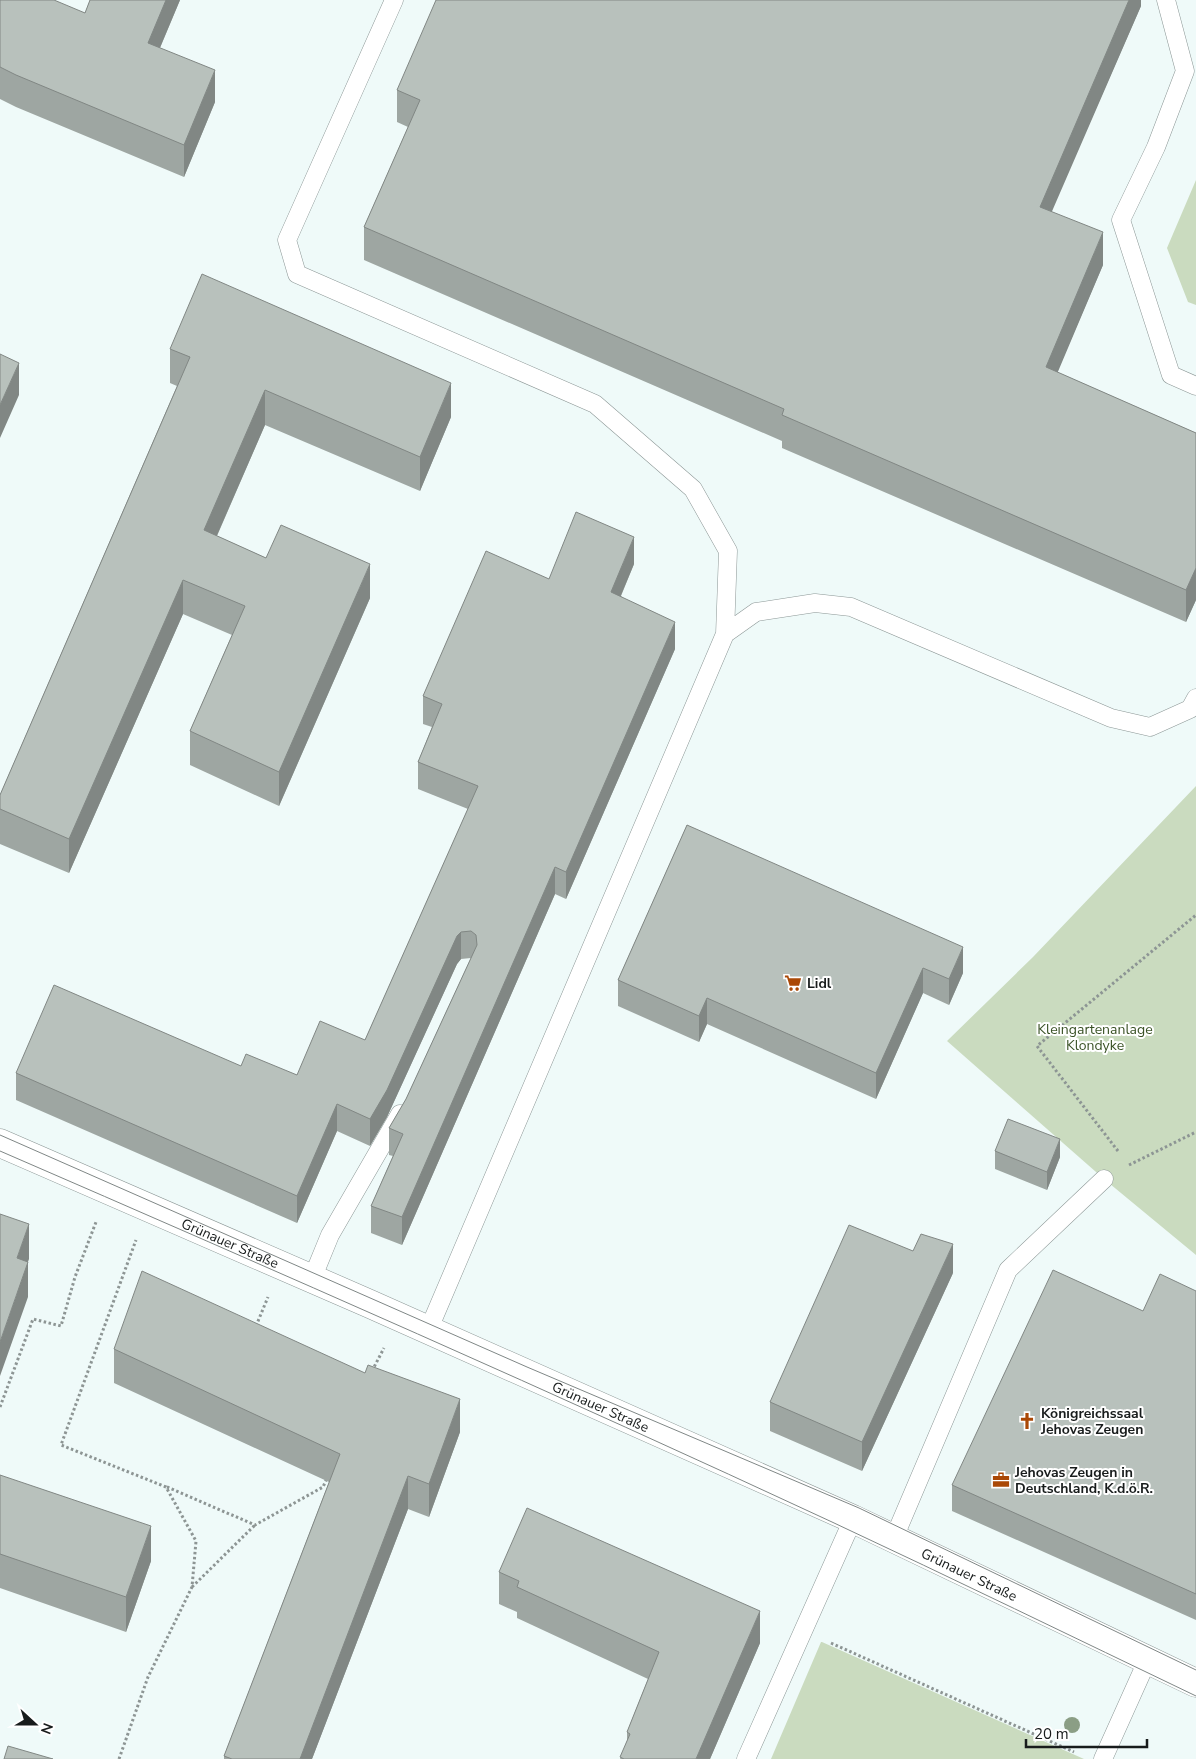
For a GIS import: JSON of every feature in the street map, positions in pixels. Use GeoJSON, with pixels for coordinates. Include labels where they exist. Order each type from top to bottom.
{"type":"FeatureCollection","features":[{"type":"Feature","properties":{"kind":"main road","name":"Grünauer Straße"},"geometry":{"type":"LineString","coordinates":[[0,1143],[854,1519],[1196,1683]]}},
{"type":"Feature","properties":{"kind":"lane"},"geometry":{"type":"LineString","coordinates":[[394,0],[287,240],[297,274],[595,404],[693,489],[728,552],[726,634],[428,1330]]}},
{"type":"Feature","properties":{"kind":"lane"},"geometry":{"type":"LineString","coordinates":[[1166,0],[1176,28],[1185,71],[1156,147],[1122,220],[1171,376],[1196,386]]}},
{"type":"Feature","properties":{"kind":"lane"},"geometry":{"type":"LineString","coordinates":[[726,634],[756,612],[815,603],[851,607],[1111,718],[1150,728],[1190,709],[1196,698]]}},
{"type":"Feature","properties":{"kind":"lane"},"geometry":{"type":"LineString","coordinates":[[312,1279],[330,1235],[396,1122],[409,1094]]}},
{"type":"Feature","properties":{"kind":"lane"},"geometry":{"type":"LineString","coordinates":[[894,1538],[1008,1270],[1104,1178]]}},
{"type":"Feature","properties":{"kind":"lane"},"geometry":{"type":"LineString","coordinates":[[746,1759],[854,1519]]}},
{"type":"Feature","properties":{"kind":"lane"},"geometry":{"type":"LineString","coordinates":[[1103,1759],[1147,1661]]}},
{"type":"Feature","properties":{"kind":"path"},"geometry":{"type":"LineString","coordinates":[[1129,1165],[1037,1046],[1196,914]]}},
{"type":"Feature","properties":{"kind":"path"},"geometry":{"type":"LineString","coordinates":[[1104,1178],[1196,1132]]}},
{"type":"Feature","properties":{"kind":"path"},"geometry":{"type":"LineString","coordinates":[[0,1408],[33,1319],[61,1326],[75,1277],[97,1219]]}},
{"type":"Feature","properties":{"kind":"path"},"geometry":{"type":"LineString","coordinates":[[137,1238],[60,1445],[255,1525]]}},
{"type":"Feature","properties":{"kind":"path"},"geometry":{"type":"LineString","coordinates":[[252,1334],[268,1296]]}},
{"type":"Feature","properties":{"kind":"path"},"geometry":{"type":"LineString","coordinates":[[370,1375],[384,1348]]}},
{"type":"Feature","properties":{"kind":"path"},"geometry":{"type":"LineString","coordinates":[[119,1759],[148,1678],[192,1587],[255,1525],[323,1487],[330,1469]]}},
{"type":"Feature","properties":{"kind":"path"},"geometry":{"type":"LineString","coordinates":[[166,1487],[196,1541],[192,1587]]}},
{"type":"Feature","properties":{"kind":"path"},"geometry":{"type":"LineString","coordinates":[[803,1631],[1080,1755]]}},
{"type":"Feature","properties":{"kind":"green space"},"geometry":{"type":"Polygon","coordinates":[[[1196,180],[1196,305],[1188,302],[1167,248],[1196,180]]]}},
{"type":"Feature","properties":{"kind":"green space","name":"Kleingartenanlage Klondyke"},"geometry":{"type":"Polygon","coordinates":[[[1196,786],[1196,1255],[1104,1179],[947,1041],[1033,957],[1196,786]]]}},
{"type":"Feature","properties":{"kind":"green space"},"geometry":{"type":"Polygon","coordinates":[[[822,1642],[1084,1759],[771,1759],[822,1642]]]}},
{"type":"Feature","properties":{"kind":"building"},"geometry":{"type":"Polygon","coordinates":[[[0,0],[54,0],[85,13],[90,0],[166,0],[148,43],[215,70],[184,145],[0,67],[0,0]]]}},
{"type":"Feature","properties":{"kind":"building"},"geometry":{"type":"Polygon","coordinates":[[[436,0],[1129,0],[1040,207],[1103,232],[1046,367],[1196,433],[1196,568],[1186,590],[782,415],[784,409],[364,227],[420,100],[397,90],[436,0]]]}},
{"type":"Feature","properties":{"kind":"building"},"geometry":{"type":"Polygon","coordinates":[[[202,274],[451,383],[420,457],[265,390],[204,530],[266,558],[281,525],[370,564],[279,772],[190,731],[245,606],[183,580],[69,839],[0,809],[0,795],[190,357],[170,349],[202,274]]]}},
{"type":"Feature","properties":{"kind":"building"},"geometry":{"type":"Polygon","coordinates":[[[0,354],[19,363],[0,405],[0,354]]]}},
{"type":"Feature","properties":{"kind":"building"},"geometry":{"type":"Polygon","coordinates":[[[576,512],[634,537],[611,592],[675,622],[566,872],[555,867],[402,1217],[371,1206],[403,1134],[389,1128],[406,1099],[477,945],[476,935],[471,931],[461,932],[457,936],[387,1090],[370,1119],[337,1104],[297,1196],[16,1073],[54,985],[241,1066],[246,1054],[297,1075],[320,1021],[365,1040],[478,786],[418,762],[442,704],[423,696],[486,551],[549,579],[576,512]]]}},
{"type":"Feature","properties":{"kind":"building","name":"Lidl"},"geometry":{"type":"Polygon","coordinates":[[[687,825],[963,947],[949,979],[923,968],[876,1073],[707,998],[699,1016],[618,980],[687,825]]]}},
{"type":"Feature","properties":{"kind":"building"},"geometry":{"type":"Polygon","coordinates":[[[1008,1119],[1060,1139],[1047,1172],[995,1151],[1008,1119]]]}},
{"type":"Feature","properties":{"kind":"building"},"geometry":{"type":"Polygon","coordinates":[[[0,1214],[29,1224],[17,1258],[28,1262],[0,1342],[0,1214]]]}},
{"type":"Feature","properties":{"kind":"building"},"geometry":{"type":"Polygon","coordinates":[[[849,1225],[913,1251],[921,1234],[953,1244],[862,1442],[770,1402],[849,1225]]]}},
{"type":"Feature","properties":{"kind":"building"},"geometry":{"type":"Polygon","coordinates":[[[1053,1270],[1143,1311],[1160,1274],[1196,1291],[1196,1594],[952,1485],[1053,1270]]]}},
{"type":"Feature","properties":{"kind":"building"},"geometry":{"type":"Polygon","coordinates":[[[142,1271],[365,1373],[368,1365],[460,1399],[429,1484],[408,1476],[300,1759],[232,1759],[224,1756],[340,1454],[114,1349],[142,1271]]]}},
{"type":"Feature","properties":{"kind":"building"},"geometry":{"type":"Polygon","coordinates":[[[0,1475],[151,1526],[126,1597],[0,1554],[0,1475]]]}},
{"type":"Feature","properties":{"kind":"building"},"geometry":{"type":"Polygon","coordinates":[[[527,1508],[760,1611],[696,1759],[624,1759],[620,1757],[630,1734],[627,1732],[659,1652],[517,1587],[519,1581],[499,1572],[527,1508]]]}},
{"type":"Feature","properties":{"kind":"building"},"geometry":{"type":"Polygon","coordinates":[[[8,1746],[53,1759],[4,1759],[8,1746]]]}},
{"type":"Feature","properties":{"kind":"tram line"},"geometry":{"type":"LineString","coordinates":[[0,1135],[527,1367],[859,1508],[1196,1670]]}},
{"type":"Feature","properties":{"kind":"tram line"},"geometry":{"type":"LineString","coordinates":[[0,1151],[521,1380],[729,1474],[878,1543],[1196,1696]]}},
{"type":"Feature","properties":{"kind":"place","name":"Lidl"},"geometry":{"type":"Point","coordinates":[793,983]}},
{"type":"Feature","properties":{"kind":"place","name":"Königreichssaal Jehovas Zeugen"},"geometry":{"type":"Point","coordinates":[1027,1421]}},
{"type":"Feature","properties":{"kind":"place","name":"Jehovas Zeugen in Deutschland, K.d.ö.R."},"geometry":{"type":"Point","coordinates":[1001,1480]}}]}
